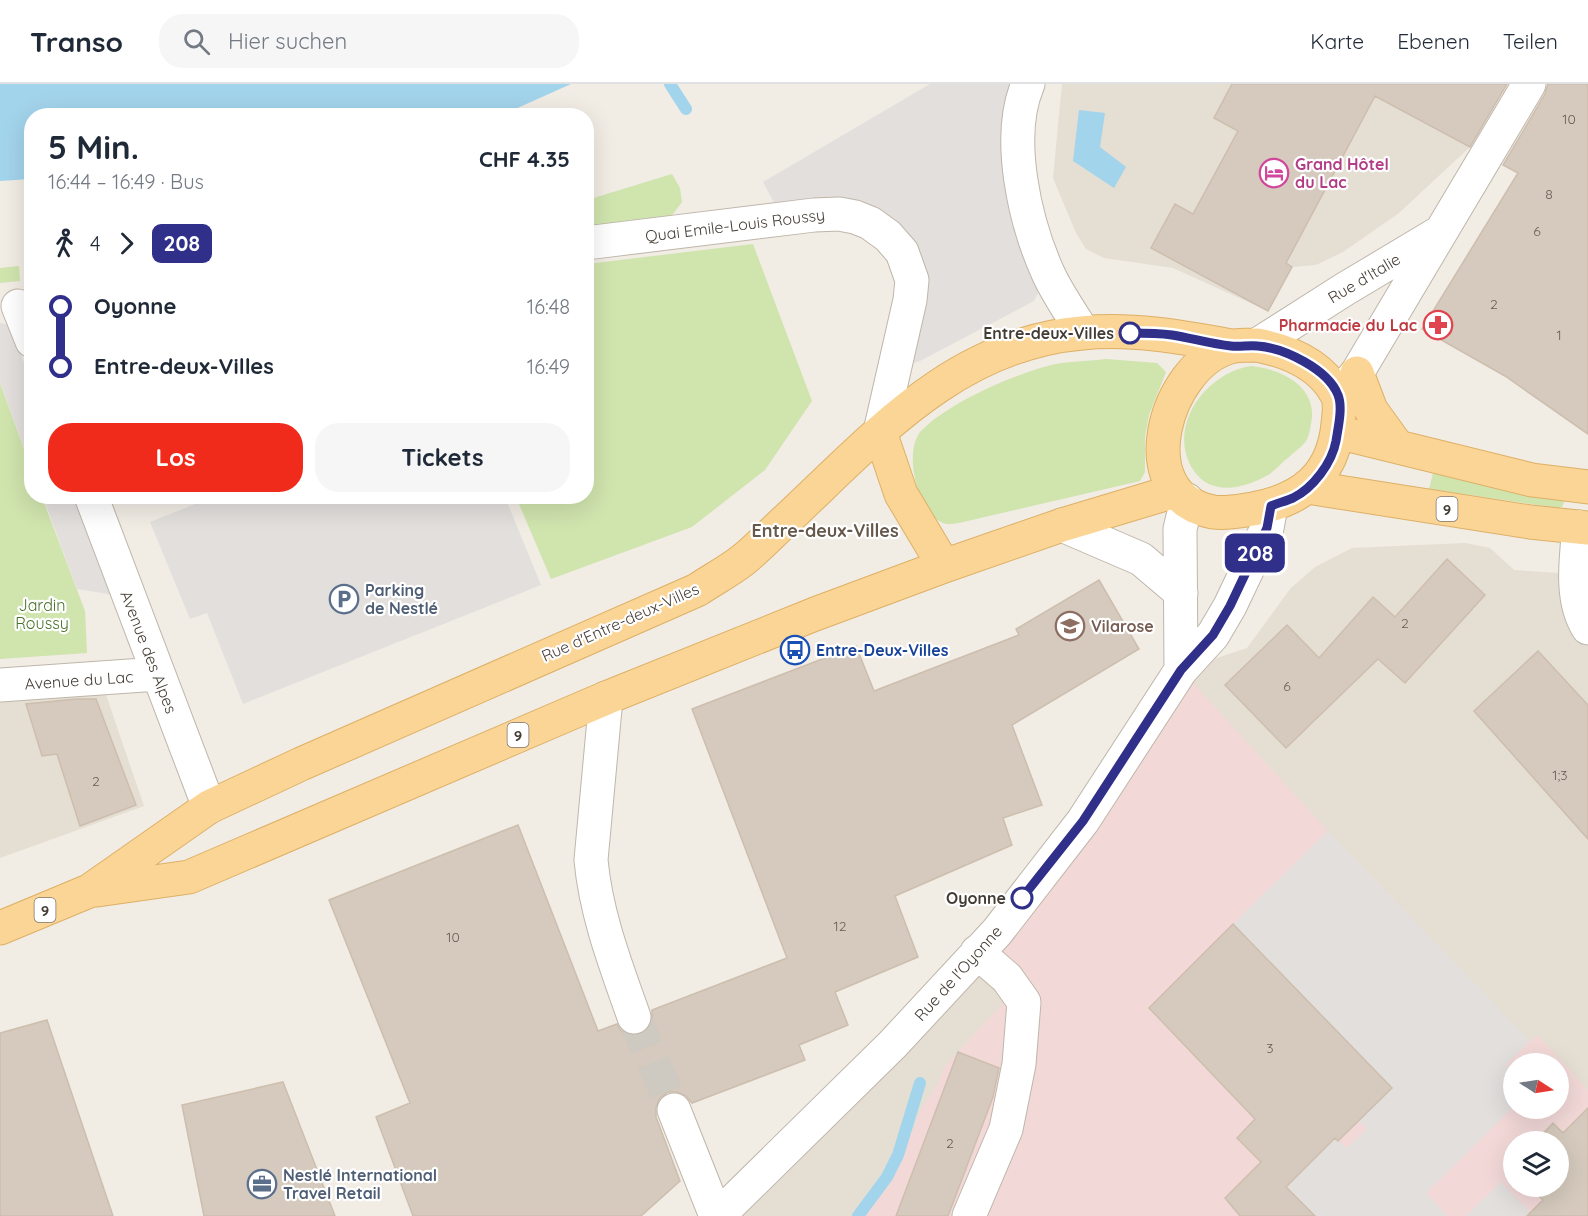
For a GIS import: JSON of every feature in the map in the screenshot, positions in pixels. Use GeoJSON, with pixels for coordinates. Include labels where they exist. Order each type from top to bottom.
{"type":"FeatureCollection","features":[{"type":"Feature","properties":{"kind":"main road","name":"Rue d'Entre-deux-Villes"},"geometry":{"type":"LineString","coordinates":[[0,928],[89,891],[209,807],[301,764],[697,590],[742,561],[880,432],[921,397],[960,370],[1016,345],[1083,332],[1170,335],[1244,346]]}},
{"type":"Feature","properties":{"kind":"main road"},"geometry":{"type":"LineString","coordinates":[[1347,384],[1335,446],[1328,461],[1318,476],[1294,497],[1271,506],[1228,513],[1211,512],[1195,506],[1181,496],[1168,478],[1164,461],[1163,438],[1168,412],[1180,390],[1195,370],[1215,354],[1244,346],[1276,349],[1295,356],[1319,373],[1347,384],[1371,410],[1398,446]]}},
{"type":"Feature","properties":{"kind":"main road"},"geometry":{"type":"LineString","coordinates":[[880,432],[901,494],[944,566]]}},
{"type":"Feature","properties":{"kind":"main road"},"geometry":{"type":"LineString","coordinates":[[1337,432],[1532,480],[1588,487]]}},
{"type":"Feature","properties":{"kind":"main road","name":"9"},"geometry":{"type":"LineString","coordinates":[[1307,487],[1530,522],[1584,528]]}},
{"type":"Feature","properties":{"kind":"main road","name":"Rue d'Entre-deux-Villes"},"geometry":{"type":"LineString","coordinates":[[89,891],[189,877],[606,698],[815,614],[1062,525],[1181,496]]}},
{"type":"Feature","properties":{"kind":"street"},"geometry":{"type":"LineString","coordinates":[[1028,84],[1019,115],[1017,143],[1020,176],[1037,244],[1048,274],[1083,332]]}},
{"type":"Feature","properties":{"kind":"street","name":"Rue d'Italie"},"geometry":{"type":"LineString","coordinates":[[1347,384],[1529,84]]}},
{"type":"Feature","properties":{"kind":"street","name":"Quai Emile-Louis Roussy"},"geometry":{"type":"LineString","coordinates":[[594,242],[814,215],[839,214],[870,223],[888,236],[902,252],[912,280],[910,300],[880,432]]}},
{"type":"Feature","properties":{"kind":"street","name":"Rue d'Italie"},"geometry":{"type":"LineString","coordinates":[[1244,346],[1346,289],[1441,231]]}},
{"type":"Feature","properties":{"kind":"street"},"geometry":{"type":"LineString","coordinates":[[17,306],[24,322]]}},
{"type":"Feature","properties":{"kind":"street"},"geometry":{"type":"LineString","coordinates":[[1181,496],[1181,670]]}},
{"type":"Feature","properties":{"kind":"street","name":"Avenue des Alpes"},"geometry":{"type":"LineString","coordinates":[[93,504],[209,807]]}},
{"type":"Feature","properties":{"kind":"street","name":"Rue de l'Oyonne"},"geometry":{"type":"LineString","coordinates":[[717,1216],[893,1044],[997,932],[1083,821],[1181,670],[1213,635],[1230,606],[1267,528],[1271,506]]}},
{"type":"Feature","properties":{"kind":"street"},"geometry":{"type":"LineString","coordinates":[[1062,525],[1141,559],[1181,593]]}},
{"type":"Feature","properties":{"kind":"street"},"geometry":{"type":"LineString","coordinates":[[1584,528],[1576,588],[1581,618],[1588,628]]}},
{"type":"Feature","properties":{"kind":"street","name":"Avenue du Lac"},"geometry":{"type":"LineString","coordinates":[[0,685],[158,674]]}},
{"type":"Feature","properties":{"kind":"street"},"geometry":{"type":"LineString","coordinates":[[606,698],[591,860],[593,881],[607,939],[634,1017]]}},
{"type":"Feature","properties":{"kind":"street"},"geometry":{"type":"LineString","coordinates":[[969,1216],[1006,1129],[1019,1064],[1024,1002],[1007,978],[977,952]]}},
{"type":"Feature","properties":{"kind":"street"},"geometry":{"type":"LineString","coordinates":[[674,1110],[717,1216]]}},
{"type":"Feature","properties":{"kind":"shaded area","name":"Entre-deux-Villes"},"geometry":{"type":"Polygon","coordinates":[[[930,84],[1021,84],[1048,274],[1034,301],[920,361],[893,369],[910,300],[888,236],[782,218],[763,182],[930,84]]]}},
{"type":"Feature","properties":{"kind":"shaded area"},"geometry":{"type":"Polygon","coordinates":[[[1062,84],[1503,84],[1470,147],[1399,213],[1343,252],[1316,265],[1292,267],[1268,311],[1173,268],[1104,258],[1086,249],[1076,233],[1053,178],[1062,84]]]}},
{"type":"Feature","properties":{"kind":"shaded area"},"geometry":{"type":"Polygon","coordinates":[[[0,323],[10,325],[24,362],[24,448],[0,382],[0,323]]]}},
{"type":"Feature","properties":{"kind":"shaded area"},"geometry":{"type":"Polygon","coordinates":[[[46,504],[79,504],[114,595],[77,589],[46,504]]]}},
{"type":"Feature","properties":{"kind":"shaded area","name":"Parking de Nestlé"},"geometry":{"type":"Polygon","coordinates":[[[195,504],[508,504],[541,585],[243,704],[207,613],[190,619],[150,522],[195,504]]]}},
{"type":"Feature","properties":{"kind":"shaded area"},"geometry":{"type":"Polygon","coordinates":[[[1465,543],[1490,548],[1514,570],[1588,575],[1588,1216],[718,1216],[893,1044],[1181,670],[1247,648],[1290,589],[1315,567],[1352,548],[1465,543]]]}},
{"type":"Feature","properties":{"kind":"shaded area"},"geometry":{"type":"Polygon","coordinates":[[[1181,670],[1328,831],[1530,1041],[1538,1035],[1554,1053],[1503,1053],[1503,1119],[1569,1119],[1569,1069],[1588,1090],[1588,1216],[862,1216],[890,1177],[913,1131],[921,1109],[938,1084],[944,1067],[1016,989],[977,952],[1181,670]]]}},
{"type":"Feature","properties":{"kind":"shaded area"},"geometry":{"type":"Polygon","coordinates":[[[104,689],[144,806],[0,858],[0,697],[104,689]]]}},
{"type":"Feature","properties":{"kind":"shaded area"},"geometry":{"type":"Polygon","coordinates":[[[1328,831],[1530,1041],[1518,1053],[1503,1053],[1503,1117],[1426,1193],[1447,1216],[1315,1216],[1286,1187],[1335,1138],[1347,1148],[1367,1129],[1359,1120],[1392,1088],[1233,924],[1328,831]]]}},
{"type":"Feature","properties":{"kind":"shaded area"},"geometry":{"type":"Polygon","coordinates":[[[1501,1182],[1503,1197],[1516,1197],[1534,1216],[1466,1216],[1501,1182]]]}},
{"type":"Feature","properties":{"kind":"green space"},"geometry":{"type":"Polygon","coordinates":[[[672,174],[680,188],[682,202],[673,214],[661,219],[594,226],[594,198],[672,174]]]}},
{"type":"Feature","properties":{"kind":"green space"},"geometry":{"type":"Polygon","coordinates":[[[753,244],[812,401],[765,470],[692,527],[551,579],[519,504],[594,504],[594,263],[753,244]]]}},
{"type":"Feature","properties":{"kind":"green space"},"geometry":{"type":"Polygon","coordinates":[[[19,266],[20,281],[0,283],[0,268],[19,266]]]}},
{"type":"Feature","properties":{"kind":"green space"},"geometry":{"type":"Polygon","coordinates":[[[1106,359],[1157,363],[1166,372],[1149,415],[1145,437],[1145,472],[1140,481],[959,523],[945,524],[933,516],[919,494],[913,466],[913,452],[921,431],[933,420],[965,399],[1022,374],[1056,364],[1106,359]]]}},
{"type":"Feature","properties":{"kind":"green space"},"geometry":{"type":"Polygon","coordinates":[[[1251,366],[1275,371],[1296,382],[1304,390],[1312,411],[1308,437],[1268,475],[1249,484],[1229,488],[1219,487],[1201,479],[1194,471],[1186,454],[1184,437],[1187,421],[1194,405],[1205,391],[1219,379],[1251,366]]]}},
{"type":"Feature","properties":{"kind":"green space","name":"Jardin Roussy"},"geometry":{"type":"Polygon","coordinates":[[[0,383],[24,449],[24,504],[45,504],[85,611],[87,653],[0,659],[0,383]]]}},
{"type":"Feature","properties":{"kind":"green space"},"geometry":{"type":"Polygon","coordinates":[[[1435,465],[1565,500],[1559,508],[1429,489],[1435,465]]]}},
{"type":"Feature","properties":{"kind":"water"},"geometry":{"type":"Polygon","coordinates":[[[0,84],[571,84],[518,108],[24,108],[24,179],[0,181],[0,84]]]}},
{"type":"Feature","properties":{"kind":"water"},"geometry":{"type":"Polygon","coordinates":[[[1079,110],[1105,113],[1100,147],[1126,167],[1114,188],[1073,161],[1079,110]]]}},
{"type":"Feature","properties":{"kind":"building","name":"Grand Hôtel du Lac"},"geometry":{"type":"Polygon","coordinates":[[[1232,84],[1507,84],[1470,147],[1375,96],[1286,263],[1292,267],[1268,311],[1151,248],[1175,204],[1193,214],[1238,131],[1214,118],[1232,84]]]}},
{"type":"Feature","properties":{"kind":"building"},"geometry":{"type":"Polygon","coordinates":[[[1548,84],[1588,84],[1588,434],[1505,376],[1422,329],[1518,173],[1503,165],[1545,94],[1548,84]]]}},
{"type":"Feature","properties":{"kind":"building"},"geometry":{"type":"Polygon","coordinates":[[[1447,559],[1485,595],[1405,683],[1378,659],[1286,748],[1225,685],[1287,625],[1319,658],[1373,597],[1395,617],[1447,559]]]}},
{"type":"Feature","properties":{"kind":"building"},"geometry":{"type":"Polygon","coordinates":[[[1099,580],[1139,649],[1012,725],[1042,805],[1003,818],[1012,845],[895,896],[918,957],[835,992],[848,1025],[799,1045],[805,1060],[692,1103],[686,1096],[677,1092],[668,1092],[660,1098],[656,1107],[656,1117],[680,1181],[641,1216],[413,1216],[376,1117],[410,1103],[329,900],[518,825],[598,1031],[617,1024],[621,1031],[630,1035],[641,1034],[648,1030],[652,1021],[652,1010],[787,958],[692,709],[856,646],[874,691],[1019,635],[1016,629],[1099,580]]]}},
{"type":"Feature","properties":{"kind":"building"},"geometry":{"type":"Polygon","coordinates":[[[1538,651],[1588,705],[1588,839],[1474,711],[1538,651]]]}},
{"type":"Feature","properties":{"kind":"building"},"geometry":{"type":"Polygon","coordinates":[[[96,699],[136,805],[80,826],[57,754],[42,756],[26,704],[96,699]]]}},
{"type":"Feature","properties":{"kind":"building"},"geometry":{"type":"Polygon","coordinates":[[[1233,924],[1392,1088],[1338,1141],[1335,1138],[1286,1187],[1315,1216],[1240,1216],[1225,1198],[1261,1162],[1237,1138],[1255,1119],[1149,1008],[1233,924]]]}},
{"type":"Feature","properties":{"kind":"building"},"geometry":{"type":"Polygon","coordinates":[[[47,1020],[113,1216],[0,1216],[0,1033],[47,1020]]]}},
{"type":"Feature","properties":{"kind":"building"},"geometry":{"type":"Polygon","coordinates":[[[958,1052],[999,1068],[993,1097],[948,1216],[896,1216],[958,1052]]]}},
{"type":"Feature","properties":{"kind":"building"},"geometry":{"type":"Polygon","coordinates":[[[283,1082],[335,1216],[204,1216],[182,1105],[283,1082]]]}},
{"type":"Feature","properties":{"kind":"building"},"geometry":{"type":"Polygon","coordinates":[[[1588,1108],[1588,1216],[1527,1216],[1543,1200],[1540,1197],[1569,1197],[1569,1131],[1565,1131],[1588,1108]]]}},
{"type":"Feature","properties":{"kind":"building"},"geometry":{"type":"Polygon","coordinates":[[[1553,1123],[1561,1131],[1545,1131],[1553,1123]]]}},
{"type":"Feature","properties":{"kind":"waterway"},"geometry":{"type":"LineString","coordinates":[[670,84],[686,109]]}},
{"type":"Feature","properties":{"kind":"waterway"},"geometry":{"type":"LineString","coordinates":[[858,1216],[887,1177],[898,1155],[920,1083]]}},
{"type":"Feature","properties":{"kind":"tunnel"},"geometry":{"type":"LineString","coordinates":[[634,1017],[674,1110]]}},
{"type":"Feature","properties":{"kind":"bus line","name":"208"},"geometry":{"type":"LineString","coordinates":[[1022,898],[1083,821],[1181,670],[1213,635],[1230,606],[1267,528],[1271,506],[1294,497],[1307,487],[1318,476],[1335,446],[1339,413],[1338,395],[1311,366],[1295,356],[1257,345],[1231,346],[1170,335],[1130,333]]}},
{"type":"Feature","properties":{"kind":"place","name":"Grand Hôtel du Lac"},"geometry":{"type":"Point","coordinates":[1274,173]}},
{"type":"Feature","properties":{"kind":"place","name":"Pharmacie du Lac"},"geometry":{"type":"Point","coordinates":[1438,325]}},
{"type":"Feature","properties":{"kind":"place","name":"Entre-deux-Villes"},"geometry":{"type":"Point","coordinates":[1130,333]}},
{"type":"Feature","properties":{"kind":"place","name":"Parking de Nestlé"},"geometry":{"type":"Point","coordinates":[344,599]}},
{"type":"Feature","properties":{"kind":"place","name":"Vilarose"},"geometry":{"type":"Point","coordinates":[1070,626]}},
{"type":"Feature","properties":{"kind":"place","name":"Entre-Deux-Villes"},"geometry":{"type":"Point","coordinates":[795,650]}},
{"type":"Feature","properties":{"kind":"place","name":"Oyonne"},"geometry":{"type":"Point","coordinates":[1022,898]}},
{"type":"Feature","properties":{"kind":"place","name":"Nestlé International Travel Retail"},"geometry":{"type":"Point","coordinates":[262,1184]}},
{"type":"Feature","properties":{"kind":"district","name":"Entre-deux-Villes"},"geometry":{"type":"Point","coordinates":[825,530]}}]}
